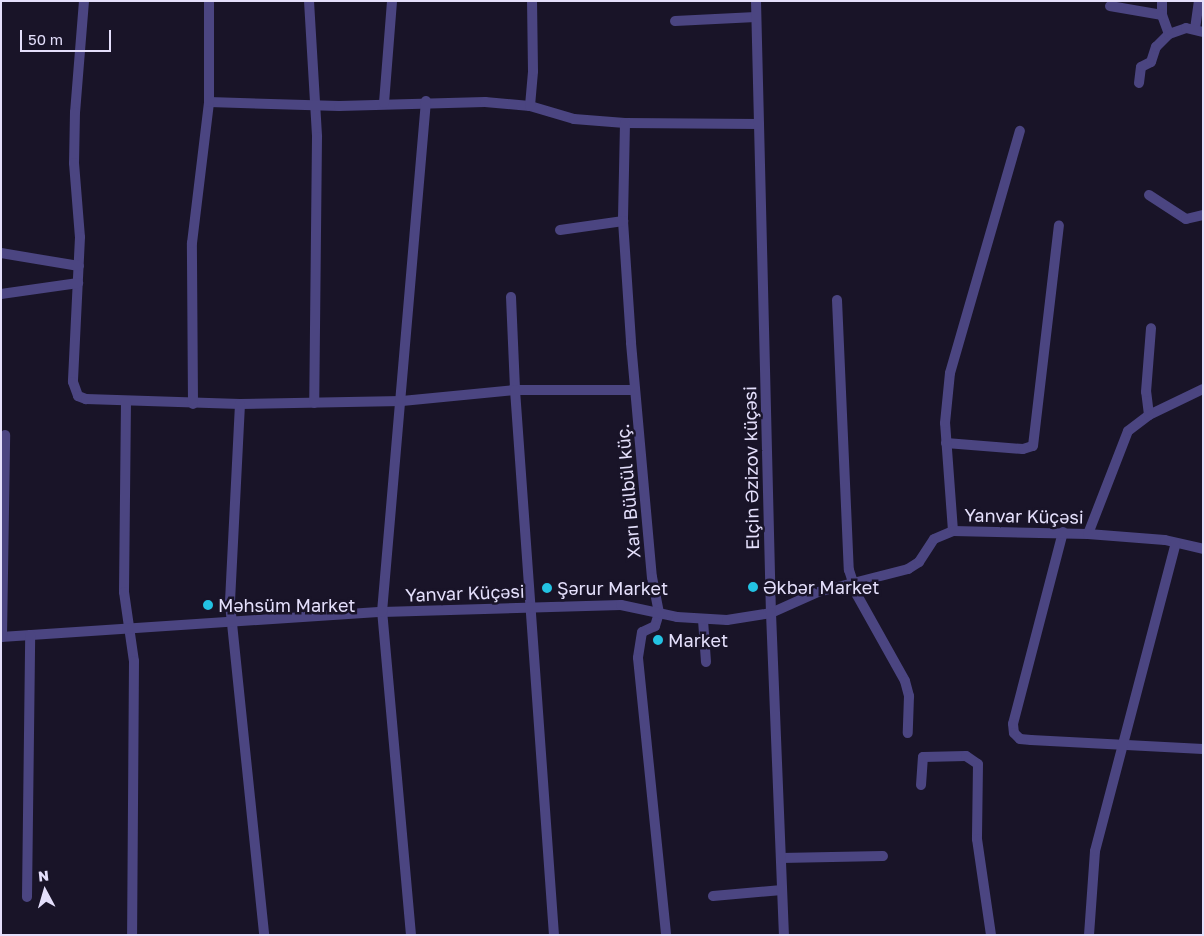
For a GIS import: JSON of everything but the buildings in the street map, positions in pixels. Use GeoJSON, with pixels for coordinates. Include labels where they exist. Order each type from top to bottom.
{"type":"FeatureCollection","features":[{"type":"Feature","properties":{"kind":"street"},"geometry":{"type":"LineString","coordinates":[[84,1],[75,112],[79,266],[74,390],[86,399],[193,404],[314,403],[402,401],[515,390],[636,390]]}},
{"type":"Feature","properties":{"kind":"street"},"geometry":{"type":"LineString","coordinates":[[193,404],[192,243],[209,102],[208,1]]}},
{"type":"Feature","properties":{"kind":"street"},"geometry":{"type":"LineString","coordinates":[[309,1],[316,104],[314,403]]}},
{"type":"Feature","properties":{"kind":"street"},"geometry":{"type":"LineString","coordinates":[[384,103],[392,1]]}},
{"type":"Feature","properties":{"kind":"street"},"geometry":{"type":"LineString","coordinates":[[530,106],[534,71],[532,1]]}},
{"type":"Feature","properties":{"kind":"street","name":"Elçin Əzizov küçəsi"},"geometry":{"type":"LineString","coordinates":[[756,1],[771,613],[784,935]]}},
{"type":"Feature","properties":{"kind":"street"},"geometry":{"type":"LineString","coordinates":[[1162,1],[1162,15],[1169,34]]}},
{"type":"Feature","properties":{"kind":"street"},"geometry":{"type":"LineString","coordinates":[[1139,83],[1141,67],[1151,62],[1156,47],[1169,34],[1199,31],[1199,1]]}},
{"type":"Feature","properties":{"kind":"street"},"geometry":{"type":"LineString","coordinates":[[1110,6],[1162,15]]}},
{"type":"Feature","properties":{"kind":"street"},"geometry":{"type":"LineString","coordinates":[[675,21],[756,17]]}},
{"type":"Feature","properties":{"kind":"street"},"geometry":{"type":"LineString","coordinates":[[209,102],[316,104],[426,101],[509,102],[574,119],[625,123],[759,124]]}},
{"type":"Feature","properties":{"kind":"street"},"geometry":{"type":"LineString","coordinates":[[411,935],[382,612],[402,401],[426,101]]}},
{"type":"Feature","properties":{"kind":"street","name":"Xarı Bülbül küç."},"geometry":{"type":"LineString","coordinates":[[625,123],[623,221],[652,577],[659,613]]}},
{"type":"Feature","properties":{"kind":"street"},"geometry":{"type":"LineString","coordinates":[[953,531],[946,443],[946,406],[954,356],[1020,131]]}},
{"type":"Feature","properties":{"kind":"street"},"geometry":{"type":"LineString","coordinates":[[1149,196],[1186,219],[1203,216]]}},
{"type":"Feature","properties":{"kind":"street"},"geometry":{"type":"LineString","coordinates":[[560,230],[623,221]]}},
{"type":"Feature","properties":{"kind":"street"},"geometry":{"type":"LineString","coordinates":[[946,443],[1023,449],[1033,446],[1059,226]]}},
{"type":"Feature","properties":{"kind":"street"},"geometry":{"type":"LineString","coordinates":[[1,252],[79,266]]}},
{"type":"Feature","properties":{"kind":"street"},"geometry":{"type":"LineString","coordinates":[[1,294],[78,282]]}},
{"type":"Feature","properties":{"kind":"street"},"geometry":{"type":"LineString","coordinates":[[511,297],[515,390],[554,935]]}},
{"type":"Feature","properties":{"kind":"street"},"geometry":{"type":"LineString","coordinates":[[837,300],[847,556],[852,582],[905,681],[909,696],[908,733]]}},
{"type":"Feature","properties":{"kind":"street"},"geometry":{"type":"LineString","coordinates":[[1149,415],[1146,392],[1151,328]]}},
{"type":"Feature","properties":{"kind":"street"},"geometry":{"type":"LineString","coordinates":[[1088,534],[1125,437],[1135,425],[1149,415],[1203,388]]}},
{"type":"Feature","properties":{"kind":"street"},"geometry":{"type":"LineString","coordinates":[[126,401],[124,592],[134,661],[132,935]]}},
{"type":"Feature","properties":{"kind":"street"},"geometry":{"type":"LineString","coordinates":[[240,404],[232,623],[264,935]]}},
{"type":"Feature","properties":{"kind":"street"},"geometry":{"type":"LineString","coordinates":[[2,637],[5,435]]}},
{"type":"Feature","properties":{"kind":"street","name":"Yanvar Küçəsi"},"geometry":{"type":"LineString","coordinates":[[2,637],[382,612],[531,607],[621,605],[703,620],[746,618],[771,613],[818,592],[915,566],[934,539],[953,531],[1062,532],[1176,543],[1203,549]]}},
{"type":"Feature","properties":{"kind":"street"},"geometry":{"type":"LineString","coordinates":[[1062,532],[1013,724],[1014,733],[1020,739],[1031,740],[1203,749]]}},
{"type":"Feature","properties":{"kind":"street"},"geometry":{"type":"LineString","coordinates":[[1089,935],[1095,851],[1120,745],[1176,543]]}},
{"type":"Feature","properties":{"kind":"street"},"geometry":{"type":"LineString","coordinates":[[659,613],[654,626],[642,632],[638,658],[666,935]]}},
{"type":"Feature","properties":{"kind":"street"},"geometry":{"type":"LineString","coordinates":[[703,620],[706,662]]}},
{"type":"Feature","properties":{"kind":"street"},"geometry":{"type":"LineString","coordinates":[[27,897],[30,635]]}},
{"type":"Feature","properties":{"kind":"street"},"geometry":{"type":"LineString","coordinates":[[921,785],[923,757],[966,756],[978,764],[977,839],[991,935]]}},
{"type":"Feature","properties":{"kind":"street"},"geometry":{"type":"LineString","coordinates":[[781,858],[883,856]]}},
{"type":"Feature","properties":{"kind":"street"},"geometry":{"type":"LineString","coordinates":[[713,896],[782,890]]}},
{"type":"Feature","properties":{"kind":"place","name":"Əkbər Market"},"geometry":{"type":"Point","coordinates":[753,587]}},
{"type":"Feature","properties":{"kind":"place","name":"Şərur Market"},"geometry":{"type":"Point","coordinates":[547,588]}},
{"type":"Feature","properties":{"kind":"place","name":"Məhsüm Market"},"geometry":{"type":"Point","coordinates":[208,605]}},
{"type":"Feature","properties":{"kind":"place","name":"Market"},"geometry":{"type":"Point","coordinates":[658,640]}}]}
